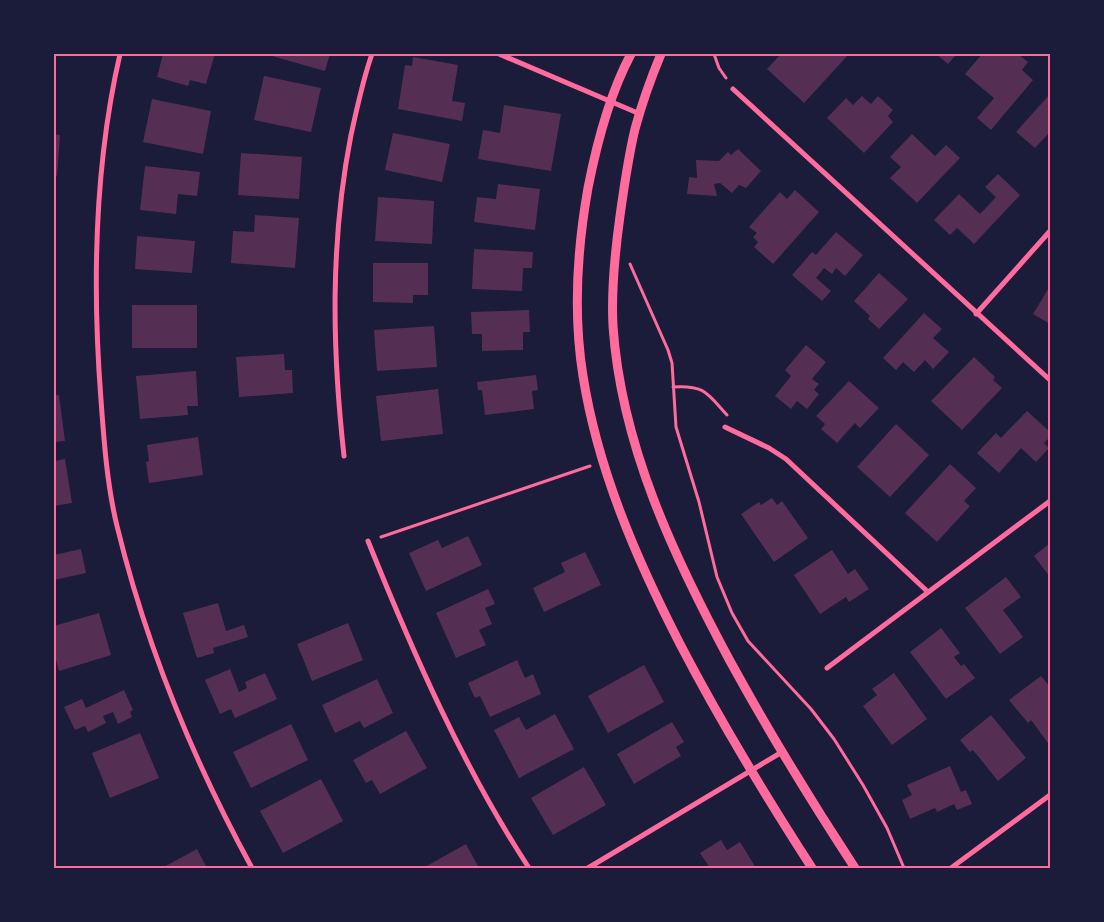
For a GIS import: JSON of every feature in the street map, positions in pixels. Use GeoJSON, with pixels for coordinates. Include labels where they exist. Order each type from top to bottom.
{"type":"FeatureCollection","features":[{"type":"Feature","properties":{"kind":"street"},"geometry":{"type":"LineString","coordinates":[[120,54],[103,154],[97,225],[96,293],[102,420],[116,524],[132,581],[167,686],[207,780],[252,868]]}},
{"type":"Feature","properties":{"kind":"street"},"geometry":{"type":"LineString","coordinates":[[344,456],[337,398],[334,282],[345,168],[356,113],[372,54]]}},
{"type":"Feature","properties":{"kind":"street"},"geometry":{"type":"LineString","coordinates":[[499,54],[640,114]]}},
{"type":"Feature","properties":{"kind":"street"},"geometry":{"type":"LineString","coordinates":[[631,54],[610,102],[601,130],[581,231],[577,280],[578,328],[583,376],[592,423],[622,518],[664,613],[712,704],[812,868]]}},
{"type":"Feature","properties":{"kind":"street"},"geometry":{"type":"LineString","coordinates":[[661,54],[640,114],[626,169],[617,236],[613,281],[613,325],[618,370],[627,414],[649,487],[675,551],[720,642],[782,752],[856,868]]}},
{"type":"Feature","properties":{"kind":"street"},"geometry":{"type":"LineString","coordinates":[[733,89],[1050,380]]}},
{"type":"Feature","properties":{"kind":"street"},"geometry":{"type":"LineString","coordinates":[[976,314],[1050,231]]}},
{"type":"Feature","properties":{"kind":"street"},"geometry":{"type":"LineString","coordinates":[[725,427],[769,448],[786,459],[928,592]]}},
{"type":"Feature","properties":{"kind":"street"},"geometry":{"type":"LineString","coordinates":[[827,668],[1050,501]]}},
{"type":"Feature","properties":{"kind":"street"},"geometry":{"type":"LineString","coordinates":[[368,541],[406,632],[448,722],[495,810],[529,868]]}},
{"type":"Feature","properties":{"kind":"street"},"geometry":{"type":"LineString","coordinates":[[588,868],[782,752]]}},
{"type":"Feature","properties":{"kind":"street"},"geometry":{"type":"LineString","coordinates":[[951,868],[1050,794]]}},
{"type":"Feature","properties":{"kind":"path"},"geometry":{"type":"LineString","coordinates":[[714,54],[719,68],[733,89]]}},
{"type":"Feature","properties":{"kind":"path"},"geometry":{"type":"LineString","coordinates":[[629,262],[672,363],[676,427],[699,502],[717,577],[732,613],[748,641],[811,709],[834,739],[863,784],[887,828],[904,868]]}},
{"type":"Feature","properties":{"kind":"path"},"geometry":{"type":"LineString","coordinates":[[673,387],[690,386],[706,392],[731,419]]}},
{"type":"Feature","properties":{"kind":"path"},"geometry":{"type":"LineString","coordinates":[[368,541],[603,462]]}},
{"type":"Feature","properties":{"kind":"building"},"geometry":{"type":"Polygon","coordinates":[[[163,54],[215,54],[206,84],[190,80],[188,86],[157,77],[163,54]]]}},
{"type":"Feature","properties":{"kind":"building"},"geometry":{"type":"Polygon","coordinates":[[[272,54],[330,54],[325,71],[272,56],[272,54]]]}},
{"type":"Feature","properties":{"kind":"building"},"geometry":{"type":"Polygon","coordinates":[[[781,54],[849,54],[804,103],[767,69],[781,54]]]}},
{"type":"Feature","properties":{"kind":"building"},"geometry":{"type":"Polygon","coordinates":[[[936,54],[957,54],[948,64],[936,54]]]}},
{"type":"Feature","properties":{"kind":"building"},"geometry":{"type":"Polygon","coordinates":[[[982,54],[1018,54],[1028,62],[1022,70],[1033,80],[991,130],[977,118],[994,98],[965,74],[982,54]]]}},
{"type":"Feature","properties":{"kind":"building"},"geometry":{"type":"Polygon","coordinates":[[[413,57],[458,65],[452,101],[465,103],[462,121],[398,109],[405,65],[412,66],[413,57]]]}},
{"type":"Feature","properties":{"kind":"building"},"geometry":{"type":"Polygon","coordinates":[[[264,76],[321,88],[311,132],[254,120],[264,76]]]}},
{"type":"Feature","properties":{"kind":"building"},"geometry":{"type":"Polygon","coordinates":[[[1050,94],[1050,136],[1048,134],[1035,148],[1016,132],[1050,94]]]}},
{"type":"Feature","properties":{"kind":"building"},"geometry":{"type":"Polygon","coordinates":[[[862,96],[871,104],[878,96],[893,110],[888,116],[893,122],[864,153],[827,118],[846,98],[853,105],[862,96]]]}},
{"type":"Feature","properties":{"kind":"building"},"geometry":{"type":"Polygon","coordinates":[[[152,99],[211,111],[203,154],[143,142],[152,99]]]}},
{"type":"Feature","properties":{"kind":"building"},"geometry":{"type":"Polygon","coordinates":[[[504,105],[561,114],[551,171],[478,159],[483,130],[500,133],[504,105]]]}},
{"type":"Feature","properties":{"kind":"building"},"geometry":{"type":"Polygon","coordinates":[[[393,133],[450,144],[442,182],[385,170],[393,133]]]}},
{"type":"Feature","properties":{"kind":"building"},"geometry":{"type":"Polygon","coordinates":[[[54,134],[60,135],[57,176],[54,175],[54,134]]]}},
{"type":"Feature","properties":{"kind":"building"},"geometry":{"type":"Polygon","coordinates":[[[912,134],[935,156],[946,145],[960,158],[917,203],[890,178],[901,167],[890,157],[912,134]]]}},
{"type":"Feature","properties":{"kind":"building"},"geometry":{"type":"Polygon","coordinates":[[[738,149],[761,171],[746,188],[739,185],[732,193],[720,183],[714,184],[717,196],[687,194],[689,177],[697,178],[696,160],[719,161],[728,152],[731,155],[738,149]]]}},
{"type":"Feature","properties":{"kind":"building"},"geometry":{"type":"Polygon","coordinates":[[[241,153],[302,157],[299,199],[238,195],[241,153]]]}},
{"type":"Feature","properties":{"kind":"building"},"geometry":{"type":"Polygon","coordinates":[[[145,166],[200,172],[197,196],[178,194],[176,214],[140,210],[145,166]]]}},
{"type":"Feature","properties":{"kind":"building"},"geometry":{"type":"Polygon","coordinates":[[[998,174],[1020,195],[974,244],[957,228],[950,235],[934,220],[959,194],[980,214],[996,197],[985,187],[998,174]]]}},
{"type":"Feature","properties":{"kind":"building"},"geometry":{"type":"Polygon","coordinates":[[[498,184],[540,189],[535,230],[474,222],[477,197],[496,199],[498,184]]]}},
{"type":"Feature","properties":{"kind":"building"},"geometry":{"type":"Polygon","coordinates":[[[795,190],[819,212],[773,264],[754,247],[758,242],[753,237],[757,233],[749,227],[780,192],[787,199],[795,190]]]}},
{"type":"Feature","properties":{"kind":"building"},"geometry":{"type":"Polygon","coordinates":[[[378,197],[434,201],[432,244],[375,241],[378,197]]]}},
{"type":"Feature","properties":{"kind":"building"},"geometry":{"type":"Polygon","coordinates":[[[255,215],[299,218],[295,268],[231,263],[233,231],[254,232],[255,215]]]}},
{"type":"Feature","properties":{"kind":"building"},"geometry":{"type":"Polygon","coordinates":[[[836,232],[863,255],[845,276],[836,268],[832,274],[824,268],[816,278],[831,291],[822,301],[792,275],[812,252],[816,255],[836,232]]]}},
{"type":"Feature","properties":{"kind":"building"},"geometry":{"type":"Polygon","coordinates":[[[137,236],[195,241],[192,273],[135,269],[137,236]]]}},
{"type":"Feature","properties":{"kind":"building"},"geometry":{"type":"Polygon","coordinates":[[[474,249],[533,252],[532,268],[523,268],[522,291],[472,289],[474,249]]]}},
{"type":"Feature","properties":{"kind":"building"},"geometry":{"type":"Polygon","coordinates":[[[373,263],[428,263],[428,295],[413,295],[413,303],[373,302],[373,263]]]}},
{"type":"Feature","properties":{"kind":"building"},"geometry":{"type":"Polygon","coordinates":[[[54,264],[56,264],[56,308],[54,308],[54,264]]]}},
{"type":"Feature","properties":{"kind":"building"},"geometry":{"type":"Polygon","coordinates":[[[879,273],[908,299],[879,329],[868,319],[870,316],[854,301],[879,273]]]}},
{"type":"Feature","properties":{"kind":"building"},"geometry":{"type":"Polygon","coordinates":[[[1050,286],[1050,324],[1033,314],[1050,286]]]}},
{"type":"Feature","properties":{"kind":"building"},"geometry":{"type":"Polygon","coordinates":[[[132,305],[197,305],[197,348],[132,348],[132,305]]]}},
{"type":"Feature","properties":{"kind":"building"},"geometry":{"type":"Polygon","coordinates":[[[529,310],[530,332],[523,332],[523,350],[482,351],[482,334],[472,334],[471,312],[529,310]]]}},
{"type":"Feature","properties":{"kind":"building"},"geometry":{"type":"Polygon","coordinates":[[[924,313],[942,329],[933,338],[949,352],[933,369],[925,360],[914,372],[903,362],[896,370],[883,358],[924,313]]]}},
{"type":"Feature","properties":{"kind":"building"},"geometry":{"type":"Polygon","coordinates":[[[434,326],[437,367],[377,371],[374,330],[434,326]]]}},
{"type":"Feature","properties":{"kind":"building"},"geometry":{"type":"Polygon","coordinates":[[[806,345],[826,362],[812,379],[819,384],[814,390],[819,394],[807,409],[797,401],[791,409],[775,396],[791,376],[785,370],[806,345]]]}},
{"type":"Feature","properties":{"kind":"building"},"geometry":{"type":"Polygon","coordinates":[[[284,354],[285,370],[292,370],[293,393],[239,397],[236,357],[284,354]]]}},
{"type":"Feature","properties":{"kind":"building"},"geometry":{"type":"Polygon","coordinates":[[[974,357],[995,377],[993,380],[1002,388],[962,430],[931,401],[974,357]]]}},
{"type":"Feature","properties":{"kind":"building"},"geometry":{"type":"Polygon","coordinates":[[[196,371],[198,406],[187,406],[188,415],[140,419],[136,376],[196,371]]]}},
{"type":"Feature","properties":{"kind":"building"},"geometry":{"type":"Polygon","coordinates":[[[536,375],[538,390],[532,391],[534,409],[485,415],[482,390],[478,390],[477,382],[536,375]]]}},
{"type":"Feature","properties":{"kind":"building"},"geometry":{"type":"Polygon","coordinates":[[[849,381],[879,408],[860,428],[855,423],[837,443],[821,429],[825,424],[816,416],[849,381]]]}},
{"type":"Feature","properties":{"kind":"building"},"geometry":{"type":"Polygon","coordinates":[[[438,389],[443,434],[381,441],[376,396],[438,389]]]}},
{"type":"Feature","properties":{"kind":"building"},"geometry":{"type":"Polygon","coordinates":[[[54,395],[59,395],[65,441],[54,442],[54,395]]]}},
{"type":"Feature","properties":{"kind":"building"},"geometry":{"type":"Polygon","coordinates":[[[1027,411],[1050,432],[1050,437],[1044,443],[1049,448],[1036,462],[1021,448],[999,473],[977,453],[996,433],[1001,438],[1027,411]]]}},
{"type":"Feature","properties":{"kind":"building"},"geometry":{"type":"Polygon","coordinates":[[[896,424],[929,455],[890,497],[857,467],[896,424]]]}},
{"type":"Feature","properties":{"kind":"building"},"geometry":{"type":"Polygon","coordinates":[[[198,437],[203,475],[149,483],[146,462],[149,461],[147,445],[198,437]]]}},
{"type":"Feature","properties":{"kind":"building"},"geometry":{"type":"Polygon","coordinates":[[[65,459],[72,503],[54,506],[54,461],[65,459]]]}},
{"type":"Feature","properties":{"kind":"building"},"geometry":{"type":"Polygon","coordinates":[[[950,464],[976,488],[964,501],[970,506],[937,542],[905,513],[950,464]]]}},
{"type":"Feature","properties":{"kind":"building"},"geometry":{"type":"Polygon","coordinates":[[[772,498],[777,505],[782,501],[808,538],[774,562],[741,514],[759,502],[761,505],[772,498]]]}},
{"type":"Feature","properties":{"kind":"building"},"geometry":{"type":"Polygon","coordinates":[[[468,536],[482,565],[426,591],[409,553],[438,540],[442,548],[468,536]]]}},
{"type":"Feature","properties":{"kind":"building"},"geometry":{"type":"Polygon","coordinates":[[[1050,543],[1050,577],[1034,556],[1050,543]]]}},
{"type":"Feature","properties":{"kind":"building"},"geometry":{"type":"Polygon","coordinates":[[[81,549],[86,573],[54,580],[54,555],[81,549]]]}},
{"type":"Feature","properties":{"kind":"building"},"geometry":{"type":"Polygon","coordinates":[[[832,550],[848,574],[855,569],[869,589],[849,602],[846,597],[820,614],[794,575],[832,550]]]}},
{"type":"Feature","properties":{"kind":"building"},"geometry":{"type":"Polygon","coordinates":[[[585,552],[601,585],[544,612],[533,588],[565,572],[561,563],[585,552]]]}},
{"type":"Feature","properties":{"kind":"building"},"geometry":{"type":"Polygon","coordinates":[[[1006,577],[1021,597],[1003,610],[1023,637],[1000,654],[965,608],[1006,577]]]}},
{"type":"Feature","properties":{"kind":"building"},"geometry":{"type":"Polygon","coordinates":[[[488,589],[495,604],[485,608],[492,624],[479,630],[486,645],[456,658],[436,613],[488,589]]]}},
{"type":"Feature","properties":{"kind":"building"},"geometry":{"type":"Polygon","coordinates":[[[218,603],[226,631],[244,625],[248,637],[213,648],[214,653],[197,658],[183,613],[218,603]]]}},
{"type":"Feature","properties":{"kind":"building"},"geometry":{"type":"Polygon","coordinates":[[[99,613],[111,655],[59,671],[54,652],[54,626],[99,613]]]}},
{"type":"Feature","properties":{"kind":"building"},"geometry":{"type":"Polygon","coordinates":[[[348,623],[363,660],[312,681],[297,644],[348,623]]]}},
{"type":"Feature","properties":{"kind":"building"},"geometry":{"type":"Polygon","coordinates":[[[941,628],[960,653],[954,657],[961,666],[964,664],[975,678],[946,699],[910,652],[941,628]]]}},
{"type":"Feature","properties":{"kind":"building"},"geometry":{"type":"Polygon","coordinates":[[[517,660],[525,678],[533,674],[541,694],[490,717],[480,696],[475,698],[468,683],[517,660]]]}},
{"type":"Feature","properties":{"kind":"building"},"geometry":{"type":"Polygon","coordinates":[[[644,665],[664,702],[608,733],[588,696],[644,665]]]}},
{"type":"Feature","properties":{"kind":"building"},"geometry":{"type":"Polygon","coordinates":[[[230,669],[239,692],[247,688],[245,682],[265,673],[277,699],[235,718],[231,709],[220,714],[205,680],[230,669]]]}},
{"type":"Feature","properties":{"kind":"building"},"geometry":{"type":"Polygon","coordinates":[[[894,673],[927,719],[892,745],[863,706],[877,695],[872,689],[894,673]]]}},
{"type":"Feature","properties":{"kind":"building"},"geometry":{"type":"Polygon","coordinates":[[[1041,676],[1050,687],[1050,741],[1048,743],[1031,720],[1028,723],[1009,700],[1041,676]]]}},
{"type":"Feature","properties":{"kind":"building"},"geometry":{"type":"Polygon","coordinates":[[[377,679],[393,713],[364,728],[360,721],[335,733],[322,705],[377,679]]]}},
{"type":"Feature","properties":{"kind":"building"},"geometry":{"type":"Polygon","coordinates":[[[124,690],[133,710],[130,712],[132,717],[118,724],[113,712],[103,716],[106,723],[88,732],[85,726],[75,730],[64,707],[82,699],[86,708],[124,690]]]}},
{"type":"Feature","properties":{"kind":"building"},"geometry":{"type":"Polygon","coordinates":[[[555,714],[574,749],[519,778],[494,730],[519,717],[526,730],[555,714]]]}},
{"type":"Feature","properties":{"kind":"building"},"geometry":{"type":"Polygon","coordinates":[[[991,715],[1026,758],[998,781],[973,750],[970,752],[960,740],[991,715]]]}},
{"type":"Feature","properties":{"kind":"building"},"geometry":{"type":"Polygon","coordinates":[[[672,722],[684,742],[676,747],[681,756],[634,784],[617,754],[672,722]]]}},
{"type":"Feature","properties":{"kind":"building"},"geometry":{"type":"Polygon","coordinates":[[[291,724],[308,760],[251,788],[233,752],[291,724]]]}},
{"type":"Feature","properties":{"kind":"building"},"geometry":{"type":"Polygon","coordinates":[[[406,731],[427,768],[380,794],[372,780],[366,783],[353,760],[406,731]]]}},
{"type":"Feature","properties":{"kind":"building"},"geometry":{"type":"Polygon","coordinates":[[[140,733],[159,778],[110,798],[92,753],[140,733]]]}},
{"type":"Feature","properties":{"kind":"building"},"geometry":{"type":"Polygon","coordinates":[[[950,766],[961,792],[966,790],[972,804],[957,810],[954,804],[937,812],[935,808],[910,819],[902,800],[912,795],[907,785],[950,766]]]}},
{"type":"Feature","properties":{"kind":"building"},"geometry":{"type":"Polygon","coordinates":[[[584,767],[606,805],[553,835],[531,798],[584,767]]]}},
{"type":"Feature","properties":{"kind":"building"},"geometry":{"type":"Polygon","coordinates":[[[321,779],[343,821],[283,853],[260,811],[321,779]]]}},
{"type":"Feature","properties":{"kind":"building"},"geometry":{"type":"Polygon","coordinates":[[[721,840],[727,850],[740,842],[756,868],[710,868],[700,853],[721,840]]]}},
{"type":"Feature","properties":{"kind":"building"},"geometry":{"type":"Polygon","coordinates":[[[466,844],[479,868],[423,868],[466,844]]]}},
{"type":"Feature","properties":{"kind":"building"},"geometry":{"type":"Polygon","coordinates":[[[197,849],[207,868],[162,868],[197,849]]]}}]}
